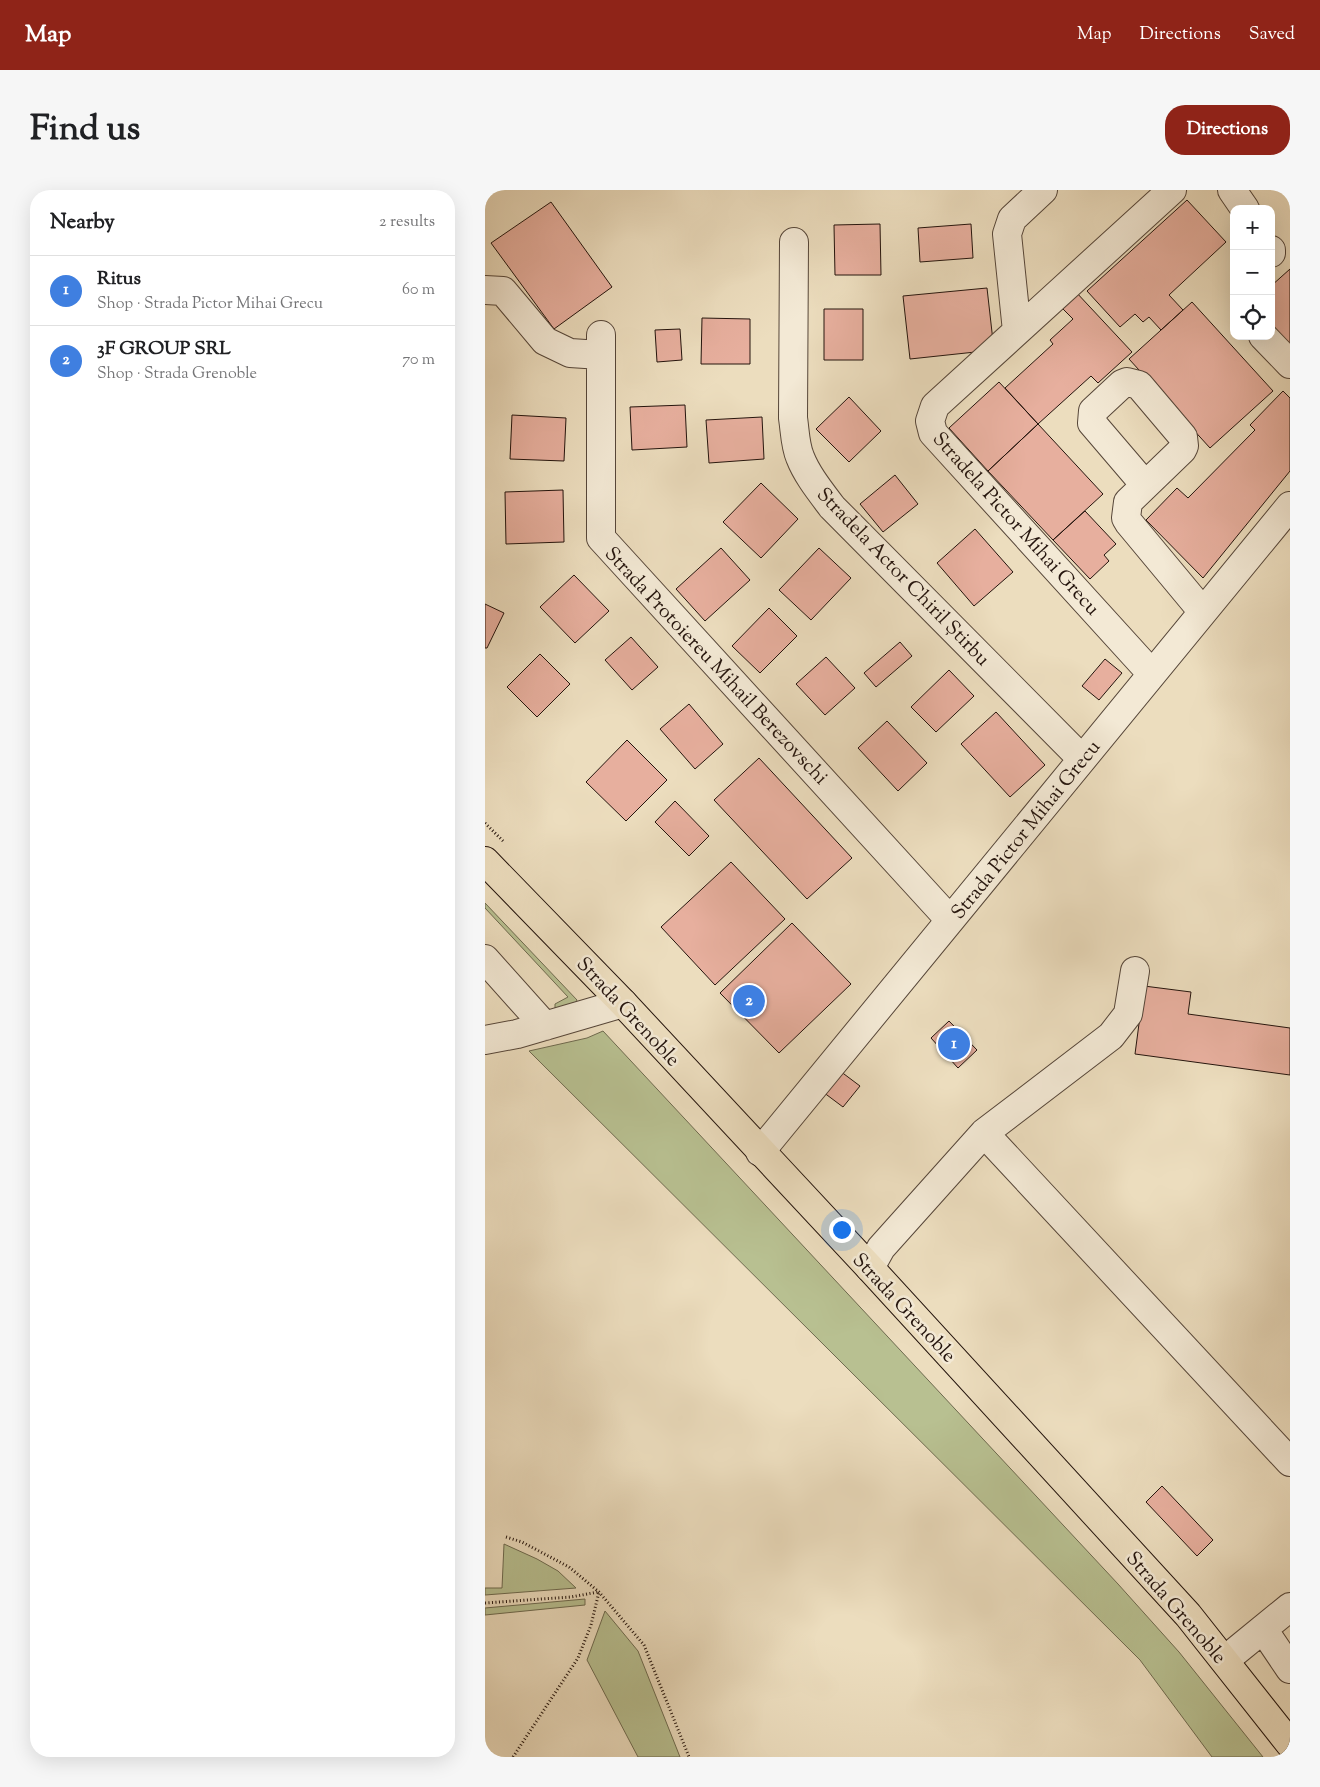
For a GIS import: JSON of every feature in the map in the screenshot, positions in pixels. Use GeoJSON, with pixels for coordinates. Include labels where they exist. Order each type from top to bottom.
{"type":"FeatureCollection","features":[{"type":"Feature","properties":{"kind":"main road","name":"Strada Grenoble"},"geometry":{"type":"LineString","coordinates":[[485,861],[623,1003],[870,1268],[1188,1615],[1290,1744]]}},
{"type":"Feature","properties":{"kind":"street"},"geometry":{"type":"LineString","coordinates":[[1017,331],[1007,234],[1013,219],[1043,190]]}},
{"type":"Feature","properties":{"kind":"street","name":"Stradela Pictor Mihai Grecu"},"geometry":{"type":"LineString","coordinates":[[1152,674],[933,433],[930,421],[935,406],[1172,190]]}},
{"type":"Feature","properties":{"kind":"street"},"geometry":{"type":"LineString","coordinates":[[1232,190],[1242,205]]}},
{"type":"Feature","properties":{"kind":"street","name":"Stradela Actor Chiril Știrbu"},"geometry":{"type":"LineString","coordinates":[[795,242],[793,418],[800,457],[812,479],[832,507],[1082,759]]}},
{"type":"Feature","properties":{"kind":"street","name":"Strada Protoiereu Mihail Berezovschi"},"geometry":{"type":"LineString","coordinates":[[485,290],[503,291],[545,341],[570,354],[601,345],[601,538],[950,920]]}},
{"type":"Feature","properties":{"kind":"street"},"geometry":{"type":"LineString","coordinates":[[1267,340],[1290,364]]}},
{"type":"Feature","properties":{"kind":"street"},"geometry":{"type":"LineString","coordinates":[[1145,485],[1128,502],[1126,518],[1203,612]]}},
{"type":"Feature","properties":{"kind":"street","name":"Strada Pictor Mihai Grecu"},"geometry":{"type":"LineString","coordinates":[[760,1152],[1290,506]]}},
{"type":"Feature","properties":{"kind":"street"},"geometry":{"type":"LineString","coordinates":[[485,959],[545,1026]]}},
{"type":"Feature","properties":{"kind":"street"},"geometry":{"type":"LineString","coordinates":[[870,1268],[881,1248],[984,1133],[1111,1036],[1128,1014],[1135,971]]}},
{"type":"Feature","properties":{"kind":"street"},"geometry":{"type":"LineString","coordinates":[[485,1040],[517,1034],[623,1003]]}},
{"type":"Feature","properties":{"kind":"street"},"geometry":{"type":"LineString","coordinates":[[984,1133],[1290,1462]]}},
{"type":"Feature","properties":{"kind":"street"},"geometry":{"type":"LineString","coordinates":[[1225,1660],[1290,1607]]}},
{"type":"Feature","properties":{"kind":"street"},"geometry":{"type":"LineString","coordinates":[[1263,1629],[1290,1669]]}},
{"type":"Feature","properties":{"kind":"path"},"geometry":{"type":"LineString","coordinates":[[507,1537],[522,1542],[569,1567],[599,1592],[644,1645],[689,1757]]}},
{"type":"Feature","properties":{"kind":"path"},"geometry":{"type":"LineString","coordinates":[[485,1603],[571,1597],[599,1592]]}},
{"type":"Feature","properties":{"kind":"path"},"geometry":{"type":"LineString","coordinates":[[513,1757],[578,1658],[591,1625],[599,1592]]}},
{"type":"Feature","properties":{"kind":"green space"},"geometry":{"type":"Polygon","coordinates":[[[485,903],[577,1000],[575,1004],[555,1009],[555,1004],[568,997],[485,908],[485,903]]]}},
{"type":"Feature","properties":{"kind":"green space"},"geometry":{"type":"Polygon","coordinates":[[[603,1031],[1118,1584],[1179,1652],[1263,1757],[1212,1757],[1140,1660],[529,1051],[587,1038],[603,1031]]]}},
{"type":"Feature","properties":{"kind":"green space"},"geometry":{"type":"Polygon","coordinates":[[[504,1544],[558,1571],[576,1588],[485,1595],[485,1588],[502,1588],[504,1544]]]}},
{"type":"Feature","properties":{"kind":"green space"},"geometry":{"type":"Polygon","coordinates":[[[585,1599],[585,1605],[485,1615],[485,1608],[585,1599]]]}},
{"type":"Feature","properties":{"kind":"green space"},"geometry":{"type":"Polygon","coordinates":[[[605,1611],[638,1651],[680,1757],[638,1757],[587,1660],[605,1611]]]}},
{"type":"Feature","properties":{"kind":"building"},"geometry":{"type":"Polygon","coordinates":[[[1187,200],[1226,242],[1169,295],[1183,310],[1161,330],[1149,317],[1143,322],[1135,314],[1120,327],[1087,291],[1187,200]]]}},
{"type":"Feature","properties":{"kind":"building"},"geometry":{"type":"Polygon","coordinates":[[[551,202],[612,287],[554,329],[491,243],[551,202]]]}},
{"type":"Feature","properties":{"kind":"building"},"geometry":{"type":"Polygon","coordinates":[[[880,224],[881,275],[835,275],[834,225],[880,224]]]}},
{"type":"Feature","properties":{"kind":"building"},"geometry":{"type":"Polygon","coordinates":[[[971,224],[973,258],[920,262],[918,228],[971,224]]]}},
{"type":"Feature","properties":{"kind":"building"},"geometry":{"type":"Polygon","coordinates":[[[1290,269],[1290,347],[1275,331],[1275,282],[1290,269]]]}},
{"type":"Feature","properties":{"kind":"building"},"geometry":{"type":"Polygon","coordinates":[[[987,288],[994,350],[910,359],[903,296],[987,288]]]}},
{"type":"Feature","properties":{"kind":"building"},"geometry":{"type":"Polygon","coordinates":[[[1075,291],[1132,352],[1098,383],[1091,376],[1038,424],[1005,388],[1053,344],[1050,340],[1073,319],[1060,306],[1075,291]]]}},
{"type":"Feature","properties":{"kind":"building"},"geometry":{"type":"Polygon","coordinates":[[[1192,302],[1273,391],[1210,448],[1129,359],[1192,302]]]}},
{"type":"Feature","properties":{"kind":"building"},"geometry":{"type":"Polygon","coordinates":[[[824,309],[863,309],[863,360],[824,360],[824,309]]]}},
{"type":"Feature","properties":{"kind":"building"},"geometry":{"type":"Polygon","coordinates":[[[702,318],[750,319],[750,364],[701,364],[702,318]]]}},
{"type":"Feature","properties":{"kind":"building"},"geometry":{"type":"Polygon","coordinates":[[[680,329],[682,360],[657,362],[655,330],[680,329]]]}},
{"type":"Feature","properties":{"kind":"building"},"geometry":{"type":"Polygon","coordinates":[[[999,382],[1038,424],[988,471],[949,428],[999,382]]]}},
{"type":"Feature","properties":{"kind":"building"},"geometry":{"type":"Polygon","coordinates":[[[1283,391],[1290,398],[1290,471],[1203,578],[1146,520],[1177,488],[1188,498],[1255,430],[1250,425],[1283,391]]]}},
{"type":"Feature","properties":{"kind":"building"},"geometry":{"type":"Polygon","coordinates":[[[849,397],[881,431],[849,462],[816,429],[849,397]]]}},
{"type":"Feature","properties":{"kind":"building"},"geometry":{"type":"Polygon","coordinates":[[[685,405],[687,447],[632,450],[630,407],[685,405]]]}},
{"type":"Feature","properties":{"kind":"building"},"geometry":{"type":"Polygon","coordinates":[[[512,415],[566,418],[564,461],[510,459],[512,415]]]}},
{"type":"Feature","properties":{"kind":"building"},"geometry":{"type":"Polygon","coordinates":[[[762,417],[764,459],[709,463],[706,420],[762,417]]]}},
{"type":"Feature","properties":{"kind":"building"},"geometry":{"type":"Polygon","coordinates":[[[1038,424],[1103,494],[1053,540],[988,471],[1038,424]]]}},
{"type":"Feature","properties":{"kind":"building"},"geometry":{"type":"Polygon","coordinates":[[[895,475],[918,504],[883,532],[860,504],[895,475]]]}},
{"type":"Feature","properties":{"kind":"building"},"geometry":{"type":"Polygon","coordinates":[[[761,483],[798,519],[761,558],[723,522],[761,483]]]}},
{"type":"Feature","properties":{"kind":"building"},"geometry":{"type":"Polygon","coordinates":[[[563,490],[564,542],[506,544],[505,492],[563,490]]]}},
{"type":"Feature","properties":{"kind":"building"},"geometry":{"type":"Polygon","coordinates":[[[1085,511],[1116,544],[1104,555],[1109,561],[1090,579],[1053,540],[1085,511]]]}},
{"type":"Feature","properties":{"kind":"building"},"geometry":{"type":"Polygon","coordinates":[[[975,529],[1013,572],[974,606],[937,563],[975,529]]]}},
{"type":"Feature","properties":{"kind":"building"},"geometry":{"type":"Polygon","coordinates":[[[721,548],[750,580],[705,621],[676,589],[721,548]]]}},
{"type":"Feature","properties":{"kind":"building"},"geometry":{"type":"Polygon","coordinates":[[[819,548],[851,578],[811,620],[779,590],[819,548]]]}},
{"type":"Feature","properties":{"kind":"building"},"geometry":{"type":"Polygon","coordinates":[[[574,575],[609,611],[575,643],[540,607],[574,575]]]}},
{"type":"Feature","properties":{"kind":"building"},"geometry":{"type":"Polygon","coordinates":[[[485,604],[504,613],[487,648],[485,648],[485,604]]]}},
{"type":"Feature","properties":{"kind":"building"},"geometry":{"type":"Polygon","coordinates":[[[769,608],[797,636],[760,673],[732,646],[769,608]]]}},
{"type":"Feature","properties":{"kind":"building"},"geometry":{"type":"Polygon","coordinates":[[[631,637],[658,667],[632,690],[605,660],[631,637]]]}},
{"type":"Feature","properties":{"kind":"building"},"geometry":{"type":"Polygon","coordinates":[[[900,642],[912,656],[876,687],[864,673],[900,642]]]}},
{"type":"Feature","properties":{"kind":"building"},"geometry":{"type":"Polygon","coordinates":[[[540,654],[570,684],[537,717],[507,687],[540,654]]]}},
{"type":"Feature","properties":{"kind":"building"},"geometry":{"type":"Polygon","coordinates":[[[826,657],[855,688],[825,715],[796,684],[826,657]]]}},
{"type":"Feature","properties":{"kind":"building"},"geometry":{"type":"Polygon","coordinates":[[[1105,659],[1122,673],[1099,700],[1082,686],[1105,659]]]}},
{"type":"Feature","properties":{"kind":"building"},"geometry":{"type":"Polygon","coordinates":[[[949,670],[974,696],[936,732],[911,707],[949,670]]]}},
{"type":"Feature","properties":{"kind":"building"},"geometry":{"type":"Polygon","coordinates":[[[689,704],[723,744],[695,769],[660,729],[689,704]]]}},
{"type":"Feature","properties":{"kind":"building"},"geometry":{"type":"Polygon","coordinates":[[[996,712],[1045,765],[1010,797],[961,744],[996,712]]]}},
{"type":"Feature","properties":{"kind":"building"},"geometry":{"type":"Polygon","coordinates":[[[887,721],[927,763],[898,791],[858,748],[887,721]]]}},
{"type":"Feature","properties":{"kind":"building"},"geometry":{"type":"Polygon","coordinates":[[[627,740],[667,780],[626,821],[586,782],[627,740]]]}},
{"type":"Feature","properties":{"kind":"building"},"geometry":{"type":"Polygon","coordinates":[[[759,758],[852,858],[807,899],[714,800],[759,758]]]}},
{"type":"Feature","properties":{"kind":"building"},"geometry":{"type":"Polygon","coordinates":[[[675,801],[709,836],[689,856],[655,822],[675,801]]]}},
{"type":"Feature","properties":{"kind":"building"},"geometry":{"type":"Polygon","coordinates":[[[731,862],[785,919],[715,985],[661,927],[731,862]]]}},
{"type":"Feature","properties":{"kind":"building"},"geometry":{"type":"Polygon","coordinates":[[[792,923],[851,984],[779,1053],[720,993],[792,923]]]}},
{"type":"Feature","properties":{"kind":"building"},"geometry":{"type":"Polygon","coordinates":[[[1144,986],[1191,992],[1188,1014],[1290,1028],[1290,1075],[1135,1054],[1144,986]]]}},
{"type":"Feature","properties":{"kind":"building"},"geometry":{"type":"Polygon","coordinates":[[[949,1021],[977,1050],[958,1068],[931,1038],[949,1021]]]}},
{"type":"Feature","properties":{"kind":"building"},"geometry":{"type":"Polygon","coordinates":[[[840,1071],[860,1086],[843,1107],[823,1092],[840,1071]]]}},
{"type":"Feature","properties":{"kind":"building"},"geometry":{"type":"Polygon","coordinates":[[[1162,1486],[1213,1540],[1197,1556],[1146,1502],[1162,1486]]]}},
{"type":"Feature","properties":{"kind":"place","name":"3F GROUP SRL"},"geometry":{"type":"Point","coordinates":[749,1001]}},
{"type":"Feature","properties":{"kind":"place","name":"Ritus"},"geometry":{"type":"Point","coordinates":[954,1044]}}]}
